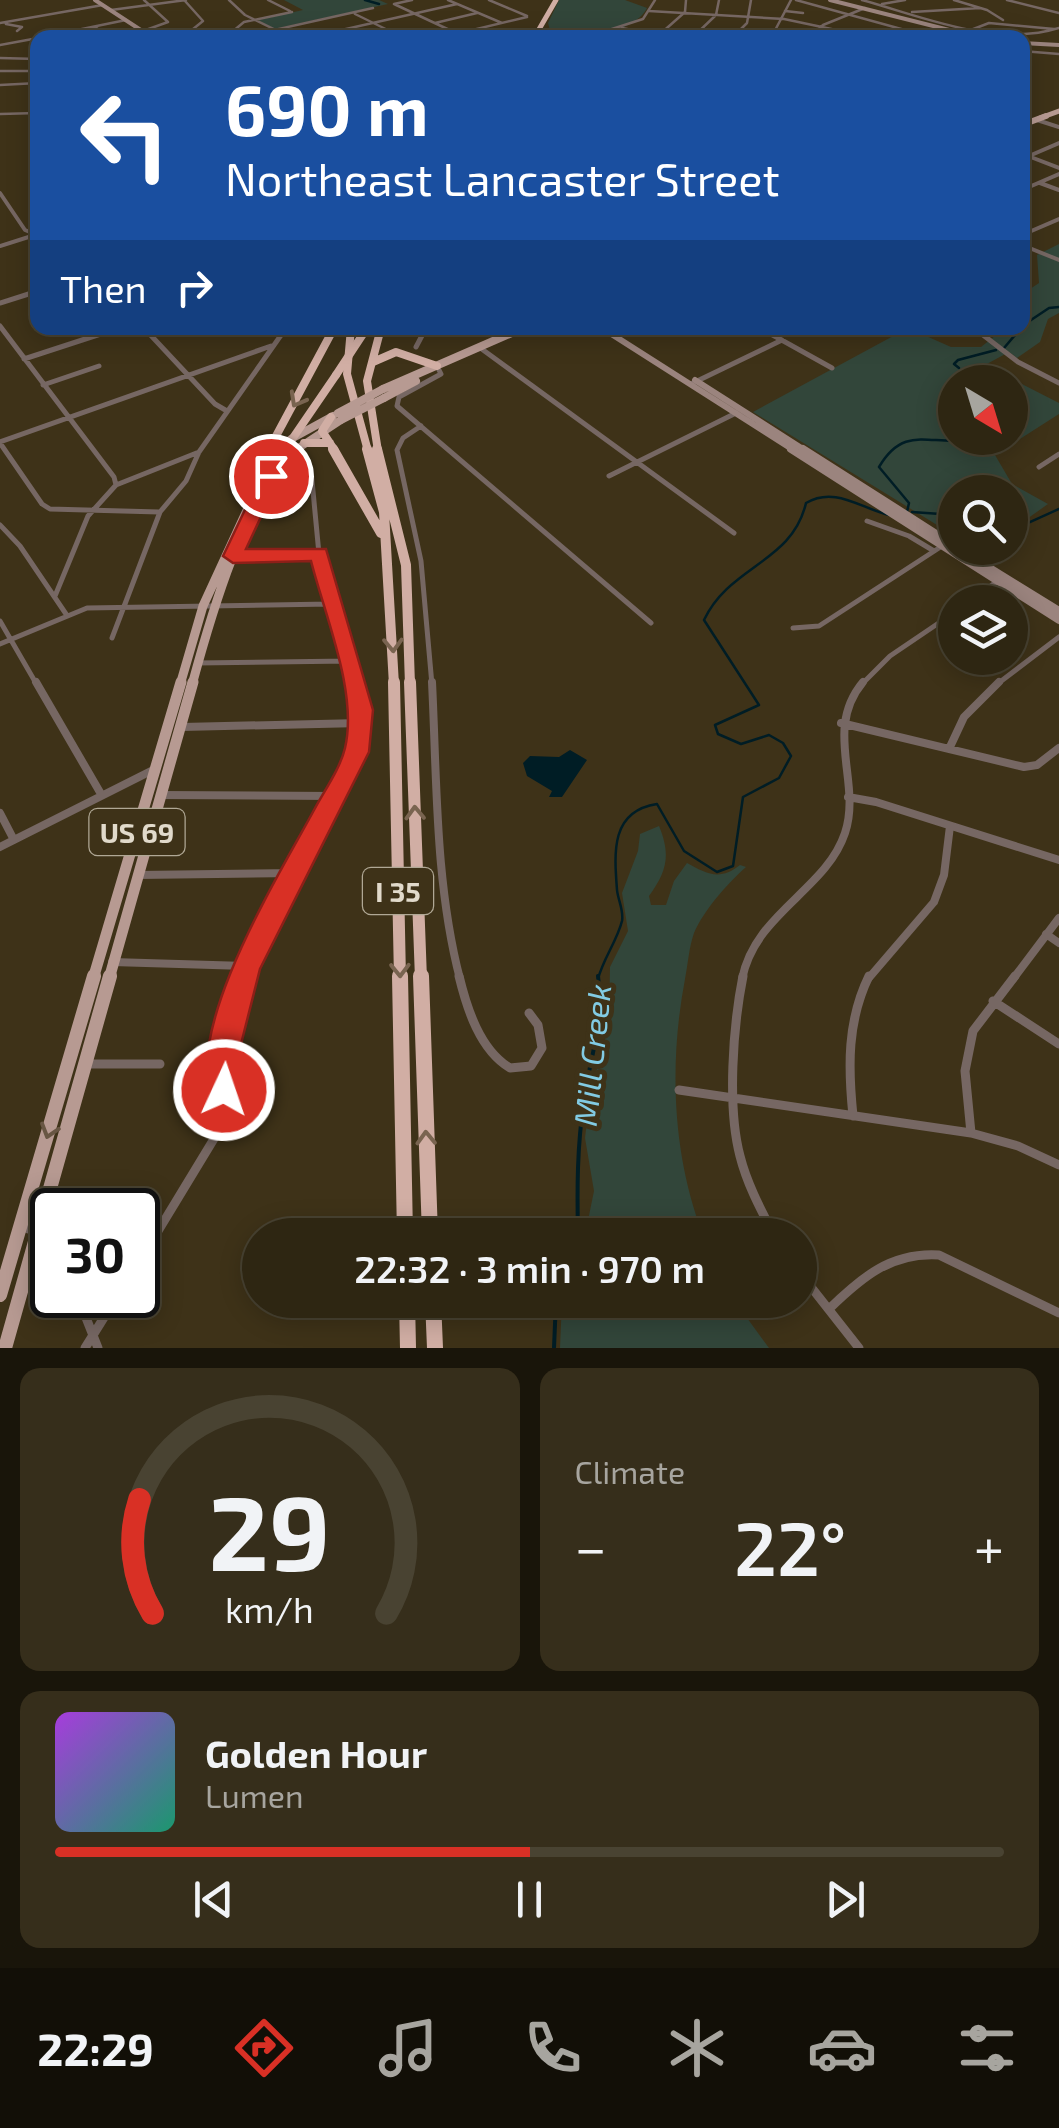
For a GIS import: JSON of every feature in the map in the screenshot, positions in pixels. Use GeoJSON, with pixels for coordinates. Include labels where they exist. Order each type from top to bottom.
{"type":"FeatureCollection","features":[{"type":"Feature","properties":{"kind":"highway"},"geometry":{"type":"LineString","coordinates":[[535,30],[552,0]]}},
{"type":"Feature","properties":{"kind":"highway"},"geometry":{"type":"LineString","coordinates":[[266,474],[268,452],[330,335]]}},
{"type":"Feature","properties":{"kind":"highway","name":"I 35"},"geometry":{"type":"LineString","coordinates":[[351,335],[348,374],[384,512],[394,639],[405,1218]]}},
{"type":"Feature","properties":{"kind":"highway"},"geometry":{"type":"LineString","coordinates":[[266,474],[363,335]]}},
{"type":"Feature","properties":{"kind":"highway","name":"I 35"},"geometry":{"type":"LineString","coordinates":[[379,335],[367,381],[370,420],[406,565],[429,1218]]}},
{"type":"Feature","properties":{"kind":"highway"},"geometry":{"type":"LineString","coordinates":[[370,366],[380,356],[396,351],[437,366]]}},
{"type":"Feature","properties":{"kind":"highway"},"geometry":{"type":"LineString","coordinates":[[312,410],[315,415],[337,417]]}},
{"type":"Feature","properties":{"kind":"highway"},"geometry":{"type":"LineString","coordinates":[[337,417],[322,432],[375,517],[386,548]]}},
{"type":"Feature","properties":{"kind":"highway"},"geometry":{"type":"LineString","coordinates":[[304,444],[330,444]]}},
{"type":"Feature","properties":{"kind":"highway"},"geometry":{"type":"LineString","coordinates":[[407,1318],[408,1348]]}},
{"type":"Feature","properties":{"kind":"highway"},"geometry":{"type":"LineString","coordinates":[[433,1318],[434,1348]]}},
{"type":"Feature","properties":{"kind":"main road"},"geometry":{"type":"LineString","coordinates":[[94,0],[141,30]]}},
{"type":"Feature","properties":{"kind":"main road"},"geometry":{"type":"LineString","coordinates":[[830,0],[942,30]]}},
{"type":"Feature","properties":{"kind":"main road"},"geometry":{"type":"LineString","coordinates":[[1030,43],[1059,45]]}},
{"type":"Feature","properties":{"kind":"main road"},"geometry":{"type":"LineString","coordinates":[[1030,122],[1059,110]]}},
{"type":"Feature","properties":{"kind":"main road"},"geometry":{"type":"LineString","coordinates":[[291,439],[507,335]]}},
{"type":"Feature","properties":{"kind":"main road"},"geometry":{"type":"LineString","coordinates":[[614,335],[694,383]]}},
{"type":"Feature","properties":{"kind":"main road"},"geometry":{"type":"LineString","coordinates":[[622,335],[938,538]]}},
{"type":"Feature","properties":{"kind":"main road","name":"US 69"},"geometry":{"type":"LineString","coordinates":[[51,1188],[208,606],[266,474],[322,432]]}},
{"type":"Feature","properties":{"kind":"main road","name":"US 69"},"geometry":{"type":"LineString","coordinates":[[0,1296],[154,770],[197,662],[208,606],[266,474]]}},
{"type":"Feature","properties":{"kind":"main road"},"geometry":{"type":"LineString","coordinates":[[861,490],[938,541]]}},
{"type":"Feature","properties":{"kind":"main road"},"geometry":{"type":"LineString","coordinates":[[978,565],[1059,612]]}},
{"type":"Feature","properties":{"kind":"main road"},"geometry":{"type":"LineString","coordinates":[[978,565],[1059,620]]}},
{"type":"Feature","properties":{"kind":"main road","name":"US 69"},"geometry":{"type":"LineString","coordinates":[[5,1348],[30,1260]]}},
{"type":"Feature","properties":{"kind":"street"},"geometry":{"type":"LineString","coordinates":[[144,0],[168,22],[146,30]]}},
{"type":"Feature","properties":{"kind":"street"},"geometry":{"type":"LineString","coordinates":[[111,10],[185,0],[202,22],[192,30]]}},
{"type":"Feature","properties":{"kind":"street"},"geometry":{"type":"LineString","coordinates":[[228,0],[273,30],[372,8]]}},
{"type":"Feature","properties":{"kind":"street"},"geometry":{"type":"LineString","coordinates":[[234,30],[239,24],[292,12],[268,0]]}},
{"type":"Feature","properties":{"kind":"street"},"geometry":{"type":"LineString","coordinates":[[411,0],[394,4],[447,30]]}},
{"type":"Feature","properties":{"kind":"street"},"geometry":{"type":"LineString","coordinates":[[448,0],[502,23]]}},
{"type":"Feature","properties":{"kind":"street"},"geometry":{"type":"LineString","coordinates":[[474,30],[527,16],[489,0]]}},
{"type":"Feature","properties":{"kind":"street"},"geometry":{"type":"LineString","coordinates":[[614,30],[644,19],[652,0]]}},
{"type":"Feature","properties":{"kind":"street"},"geometry":{"type":"LineString","coordinates":[[665,30],[684,14],[686,0]]}},
{"type":"Feature","properties":{"kind":"street"},"geometry":{"type":"LineString","coordinates":[[700,30],[716,14],[719,0]]}},
{"type":"Feature","properties":{"kind":"street"},"geometry":{"type":"LineString","coordinates":[[739,30],[750,16],[751,0]]}},
{"type":"Feature","properties":{"kind":"street"},"geometry":{"type":"LineString","coordinates":[[776,30],[784,19],[785,5],[793,0],[905,30]]}},
{"type":"Feature","properties":{"kind":"street"},"geometry":{"type":"LineString","coordinates":[[862,0],[988,30]]}},
{"type":"Feature","properties":{"kind":"street"},"geometry":{"type":"LineString","coordinates":[[818,30],[862,8],[905,0]]}},
{"type":"Feature","properties":{"kind":"street"},"geometry":{"type":"LineString","coordinates":[[954,0],[980,8],[1004,22]]}},
{"type":"Feature","properties":{"kind":"street"},"geometry":{"type":"LineString","coordinates":[[1008,0],[1059,13]]}},
{"type":"Feature","properties":{"kind":"street"},"geometry":{"type":"LineString","coordinates":[[339,30],[456,4]]}},
{"type":"Feature","properties":{"kind":"street"},"geometry":{"type":"LineString","coordinates":[[1,23],[33,14],[103,5]]}},
{"type":"Feature","properties":{"kind":"street"},"geometry":{"type":"LineString","coordinates":[[906,13],[980,8]]}},
{"type":"Feature","properties":{"kind":"street"},"geometry":{"type":"LineString","coordinates":[[71,11],[79,17]]}},
{"type":"Feature","properties":{"kind":"street"},"geometry":{"type":"LineString","coordinates":[[351,12],[388,30]]}},
{"type":"Feature","properties":{"kind":"street"},"geometry":{"type":"LineString","coordinates":[[649,12],[784,19],[845,30]]}},
{"type":"Feature","properties":{"kind":"street"},"geometry":{"type":"LineString","coordinates":[[785,12],[803,13]]}},
{"type":"Feature","properties":{"kind":"street"},"geometry":{"type":"LineString","coordinates":[[434,24],[478,13]]}},
{"type":"Feature","properties":{"kind":"street"},"geometry":{"type":"LineString","coordinates":[[76,30],[126,20]]}},
{"type":"Feature","properties":{"kind":"street"},"geometry":{"type":"LineString","coordinates":[[962,30],[976,22],[1057,29]]}},
{"type":"Feature","properties":{"kind":"street"},"geometry":{"type":"LineString","coordinates":[[1,23],[22,27],[17,31]]}},
{"type":"Feature","properties":{"kind":"street"},"geometry":{"type":"LineString","coordinates":[[94,26],[99,30]]}},
{"type":"Feature","properties":{"kind":"street"},"geometry":{"type":"LineString","coordinates":[[488,30],[491,26]]}},
{"type":"Feature","properties":{"kind":"street"},"geometry":{"type":"LineString","coordinates":[[621,28],[632,30]]}},
{"type":"Feature","properties":{"kind":"street"},"geometry":{"type":"LineString","coordinates":[[1030,35],[1057,29]]}},
{"type":"Feature","properties":{"kind":"street"},"geometry":{"type":"LineString","coordinates":[[0,45],[28,40]]}},
{"type":"Feature","properties":{"kind":"street"},"geometry":{"type":"LineString","coordinates":[[1030,52],[1059,54]]}},
{"type":"Feature","properties":{"kind":"street"},"geometry":{"type":"LineString","coordinates":[[0,58],[30,59]]}},
{"type":"Feature","properties":{"kind":"street"},"geometry":{"type":"LineString","coordinates":[[0,72],[30,71]]}},
{"type":"Feature","properties":{"kind":"street"},"geometry":{"type":"LineString","coordinates":[[0,85],[30,83]]}},
{"type":"Feature","properties":{"kind":"street"},"geometry":{"type":"LineString","coordinates":[[0,114],[30,113]]}},
{"type":"Feature","properties":{"kind":"street"},"geometry":{"type":"LineString","coordinates":[[1036,120],[1059,127]]}},
{"type":"Feature","properties":{"kind":"street"},"geometry":{"type":"LineString","coordinates":[[1030,154],[1059,143]]}},
{"type":"Feature","properties":{"kind":"street"},"geometry":{"type":"LineString","coordinates":[[1030,159],[1059,171]]}},
{"type":"Feature","properties":{"kind":"street"},"geometry":{"type":"LineString","coordinates":[[1030,187],[1059,171]]}},
{"type":"Feature","properties":{"kind":"street"},"geometry":{"type":"LineString","coordinates":[[1039,183],[1059,190]]}},
{"type":"Feature","properties":{"kind":"street"},"geometry":{"type":"LineString","coordinates":[[0,192],[30,232]]}},
{"type":"Feature","properties":{"kind":"street"},"geometry":{"type":"LineString","coordinates":[[1030,232],[1059,219]]}},
{"type":"Feature","properties":{"kind":"street"},"geometry":{"type":"LineString","coordinates":[[0,246],[30,236]]}},
{"type":"Feature","properties":{"kind":"street"},"geometry":{"type":"LineString","coordinates":[[1030,248],[1059,260]]}},
{"type":"Feature","properties":{"kind":"street"},"geometry":{"type":"LineString","coordinates":[[0,303],[30,294]]}},
{"type":"Feature","properties":{"kind":"street"},"geometry":{"type":"LineString","coordinates":[[0,326],[114,477],[116,485]]}},
{"type":"Feature","properties":{"kind":"street"},"geometry":{"type":"LineString","coordinates":[[24,359],[98,335]]}},
{"type":"Feature","properties":{"kind":"street"},"geometry":{"type":"LineString","coordinates":[[151,335],[226,410]]}},
{"type":"Feature","properties":{"kind":"street"},"geometry":{"type":"LineString","coordinates":[[112,638],[160,512],[186,481],[226,410],[281,335]]}},
{"type":"Feature","properties":{"kind":"street"},"geometry":{"type":"LineString","coordinates":[[416,348],[422,335]]}},
{"type":"Feature","properties":{"kind":"street"},"geometry":{"type":"LineString","coordinates":[[773,335],[832,368]]}},
{"type":"Feature","properties":{"kind":"street"},"geometry":{"type":"LineString","coordinates":[[983,335],[1018,362],[1057,380]]}},
{"type":"Feature","properties":{"kind":"street"},"geometry":{"type":"LineString","coordinates":[[694,383],[782,340]]}},
{"type":"Feature","properties":{"kind":"street"},"geometry":{"type":"LineString","coordinates":[[160,512],[50,509],[22,477],[0,442],[272,346]]}},
{"type":"Feature","properties":{"kind":"street"},"geometry":{"type":"LineString","coordinates":[[479,347],[734,532]]}},
{"type":"Feature","properties":{"kind":"street"},"geometry":{"type":"LineString","coordinates":[[43,384],[100,366]]}},
{"type":"Feature","properties":{"kind":"street"},"geometry":{"type":"LineString","coordinates":[[437,366],[440,374],[396,402],[651,623]]}},
{"type":"Feature","properties":{"kind":"street"},"geometry":{"type":"LineString","coordinates":[[610,476],[738,412]]}},
{"type":"Feature","properties":{"kind":"street"},"geometry":{"type":"LineString","coordinates":[[420,426],[404,438],[398,450],[413,505],[426,596],[447,924],[467,1014],[489,1052],[500,1064],[515,1070],[529,1067],[540,1058],[544,1044],[542,1028],[529,1013]]}},
{"type":"Feature","properties":{"kind":"street"},"geometry":{"type":"LineString","coordinates":[[56,596],[91,510],[116,485],[200,452]]}},
{"type":"Feature","properties":{"kind":"street"},"geometry":{"type":"LineString","coordinates":[[1040,467],[1059,454]]}},
{"type":"Feature","properties":{"kind":"street"},"geometry":{"type":"LineString","coordinates":[[160,1228],[226,1120],[221,1060],[246,966],[357,752],[362,710],[319,554],[311,470]]}},
{"type":"Feature","properties":{"kind":"street"},"geometry":{"type":"LineString","coordinates":[[867,521],[938,544]]}},
{"type":"Feature","properties":{"kind":"street"},"geometry":{"type":"LineString","coordinates":[[0,525],[66,614]]}},
{"type":"Feature","properties":{"kind":"street"},"geometry":{"type":"LineString","coordinates":[[793,628],[819,626],[938,552]]}},
{"type":"Feature","properties":{"kind":"street"},"geometry":{"type":"LineString","coordinates":[[233,556],[319,554]]}},
{"type":"Feature","properties":{"kind":"street"},"geometry":{"type":"LineString","coordinates":[[992,585],[1001,579]]}},
{"type":"Feature","properties":{"kind":"street"},"geometry":{"type":"LineString","coordinates":[[0,644],[87,608],[331,604]]}},
{"type":"Feature","properties":{"kind":"street"},"geometry":{"type":"LineString","coordinates":[[0,621],[101,794]]}},
{"type":"Feature","properties":{"kind":"street"},"geometry":{"type":"LineString","coordinates":[[766,1218],[737,1143],[743,974],[775,915],[838,848],[848,822],[841,723],[848,700],[864,677],[938,624]]}},
{"type":"Feature","properties":{"kind":"street"},"geometry":{"type":"LineString","coordinates":[[949,749],[953,730],[966,711],[1059,637]]}},
{"type":"Feature","properties":{"kind":"street"},"geometry":{"type":"LineString","coordinates":[[197,662],[349,661]]}},
{"type":"Feature","properties":{"kind":"street"},"geometry":{"type":"LineString","coordinates":[[173,727],[360,723]]}},
{"type":"Feature","properties":{"kind":"street"},"geometry":{"type":"LineString","coordinates":[[841,723],[1030,767],[1059,748]]}},
{"type":"Feature","properties":{"kind":"street"},"geometry":{"type":"LineString","coordinates":[[0,847],[154,770]]}},
{"type":"Feature","properties":{"kind":"street"},"geometry":{"type":"LineString","coordinates":[[159,796],[334,796]]}},
{"type":"Feature","properties":{"kind":"street"},"geometry":{"type":"LineString","coordinates":[[848,798],[1059,860]]}},
{"type":"Feature","properties":{"kind":"street"},"geometry":{"type":"LineString","coordinates":[[0,813],[14,840]]}},
{"type":"Feature","properties":{"kind":"street"},"geometry":{"type":"LineString","coordinates":[[853,1116],[848,1059],[850,1030],[858,1005],[876,965],[934,902],[942,881],[950,826]]}},
{"type":"Feature","properties":{"kind":"street"},"geometry":{"type":"LineString","coordinates":[[138,874],[295,873]]}},
{"type":"Feature","properties":{"kind":"street"},"geometry":{"type":"LineString","coordinates":[[971,1133],[966,1055],[979,1018],[1059,918]]}},
{"type":"Feature","properties":{"kind":"street"},"geometry":{"type":"LineString","coordinates":[[1046,934],[1059,943]]}},
{"type":"Feature","properties":{"kind":"street"},"geometry":{"type":"LineString","coordinates":[[112,962],[246,966]]}},
{"type":"Feature","properties":{"kind":"street"},"geometry":{"type":"LineString","coordinates":[[993,1001],[1059,1044]]}},
{"type":"Feature","properties":{"kind":"street"},"geometry":{"type":"LineString","coordinates":[[82,1064],[160,1064]]}},
{"type":"Feature","properties":{"kind":"street"},"geometry":{"type":"LineString","coordinates":[[679,1090],[971,1133],[1018,1146],[1059,1165]]}},
{"type":"Feature","properties":{"kind":"street"},"geometry":{"type":"LineString","coordinates":[[21,1227],[30,1230]]}},
{"type":"Feature","properties":{"kind":"street"},"geometry":{"type":"LineString","coordinates":[[829,1310],[885,1261],[900,1254],[926,1253],[939,1255],[1059,1313]]}},
{"type":"Feature","properties":{"kind":"street"},"geometry":{"type":"LineString","coordinates":[[817,1295],[859,1348]]}},
{"type":"Feature","properties":{"kind":"street"},"geometry":{"type":"LineString","coordinates":[[86,1318],[98,1348]]}},
{"type":"Feature","properties":{"kind":"street"},"geometry":{"type":"LineString","coordinates":[[85,1348],[104,1318]]}},
{"type":"Feature","properties":{"kind":"green space"},"geometry":{"type":"Polygon","coordinates":[[[284,0],[379,0],[388,4],[274,29],[258,20],[303,10],[284,0]]]}},
{"type":"Feature","properties":{"kind":"green space"},"geometry":{"type":"Polygon","coordinates":[[[559,0],[625,0],[647,8],[618,30],[550,30],[548,23],[559,0]]]}},
{"type":"Feature","properties":{"kind":"green space"},"geometry":{"type":"Polygon","coordinates":[[[1059,244],[1059,313],[1048,319],[1040,342],[1017,358],[1009,352],[985,365],[938,365],[938,455],[995,455],[1007,475],[938,475],[938,526],[753,412],[895,335],[924,335],[951,347],[981,347],[996,335],[1030,335],[1030,289],[1039,283],[1037,255],[1059,244]]]}},
{"type":"Feature","properties":{"kind":"green space"},"geometry":{"type":"Polygon","coordinates":[[[1028,387],[1059,403],[1059,414],[1028,434],[1028,387]]]}},
{"type":"Feature","properties":{"kind":"green space"},"geometry":{"type":"Polygon","coordinates":[[[1028,493],[1048,504],[1028,518],[1028,493]]]}},
{"type":"Feature","properties":{"kind":"green space"},"geometry":{"type":"Polygon","coordinates":[[[659,826],[665,846],[660,879],[649,896],[651,905],[666,905],[674,881],[687,863],[714,874],[740,865],[746,867],[717,898],[694,933],[680,1011],[676,1108],[685,1173],[698,1218],[588,1218],[594,1191],[585,1138],[590,1096],[609,1023],[610,967],[628,931],[622,893],[638,851],[640,834],[659,826]]]}},
{"type":"Feature","properties":{"kind":"green space"},"geometry":{"type":"Polygon","coordinates":[[[561,1318],[747,1318],[769,1348],[560,1348],[561,1318]]]}},
{"type":"Feature","properties":{"kind":"water"},"geometry":{"type":"Polygon","coordinates":[[[570,750],[587,760],[562,797],[549,797],[552,791],[527,776],[523,763],[530,756],[559,757],[570,750]]]}},
{"type":"Feature","properties":{"kind":"waterway"},"geometry":{"type":"LineString","coordinates":[[365,0],[379,4]]}},
{"type":"Feature","properties":{"kind":"waterway","name":"Mill Creek"},"geometry":{"type":"LineString","coordinates":[[1030,321],[1049,308],[1059,307]]}},
{"type":"Feature","properties":{"kind":"waterway","name":"Mill Creek"},"geometry":{"type":"LineString","coordinates":[[1004,348],[1015,335]]}},
{"type":"Feature","properties":{"kind":"waterway","name":"Mill Creek"},"geometry":{"type":"LineString","coordinates":[[955,365],[958,360],[996,350]]}},
{"type":"Feature","properties":{"kind":"waterway","name":"Mill Creek"},"geometry":{"type":"LineString","coordinates":[[907,512],[909,503],[879,467],[900,445],[938,440]]}},
{"type":"Feature","properties":{"kind":"waterway","name":"Mill Creek"},"geometry":{"type":"LineString","coordinates":[[598,978],[622,921],[616,847],[623,824],[642,808],[657,804],[684,851],[717,872],[733,866],[743,797],[779,778],[791,756],[783,743],[769,735],[741,744],[718,734],[715,725],[759,705],[704,620],[715,602],[788,539],[806,503],[837,497],[889,515]]}},
{"type":"Feature","properties":{"kind":"waterway"},"geometry":{"type":"LineString","coordinates":[[1028,523],[1059,509]]}},
{"type":"Feature","properties":{"kind":"waterway"},"geometry":{"type":"LineString","coordinates":[[912,512],[938,514]]}},
{"type":"Feature","properties":{"kind":"waterway","name":"Mill Creek"},"geometry":{"type":"LineString","coordinates":[[578,1218],[580,1135],[598,1024],[598,978]]}},
{"type":"Feature","properties":{"kind":"waterway","name":"Mill Creek"},"geometry":{"type":"LineString","coordinates":[[554,1348],[555,1318]]}},
{"type":"Feature","properties":{"kind":"route"},"geometry":{"type":"LineString","coordinates":[[224,1090],[221,1060],[246,966],[357,752],[362,710],[319,554],[233,556],[271,476]]}}]}
